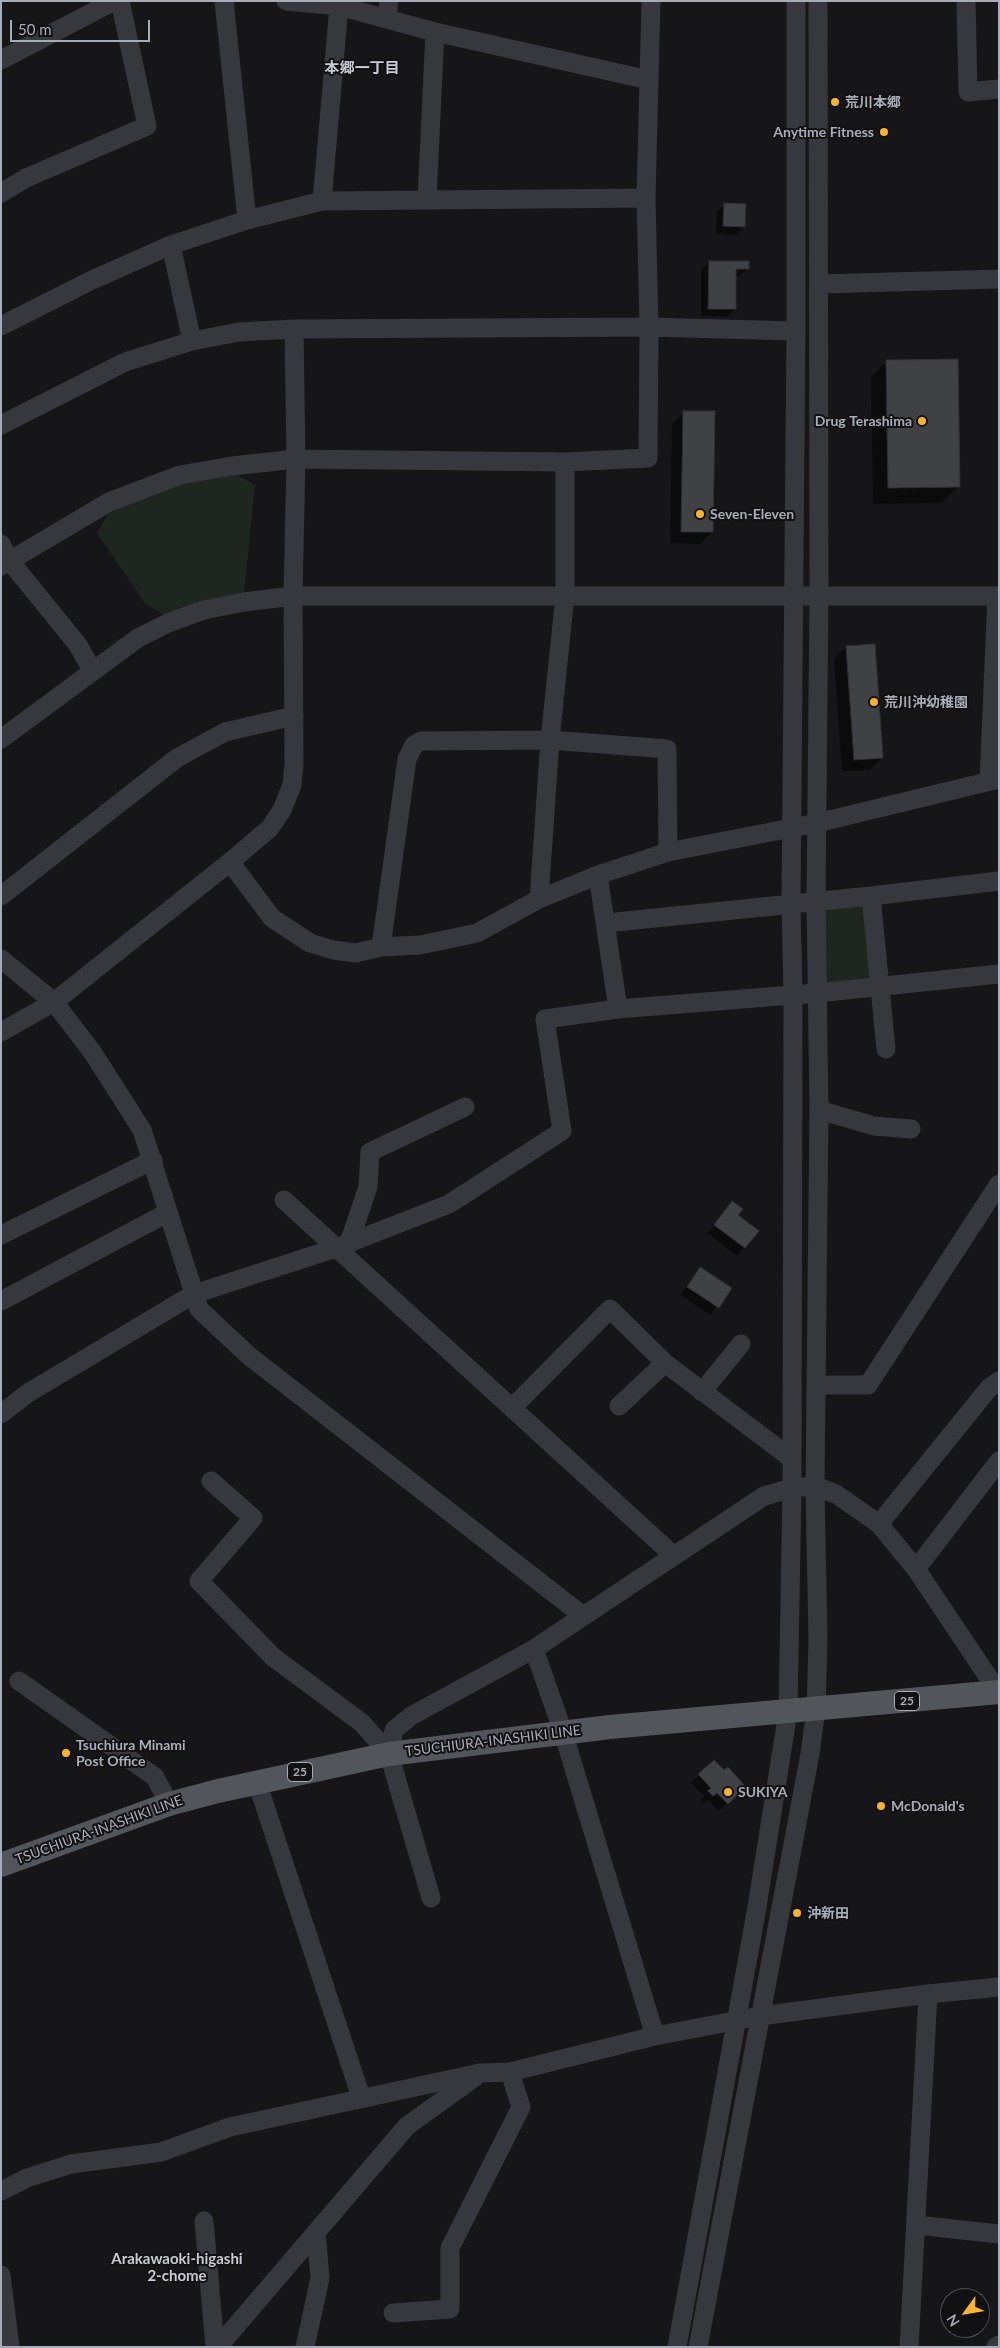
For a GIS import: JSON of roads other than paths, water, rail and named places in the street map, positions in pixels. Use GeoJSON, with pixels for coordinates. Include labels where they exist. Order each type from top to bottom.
{"type":"FeatureCollection","features":[{"type":"Feature","properties":{"kind":"main road","name":"TSUCHIURA-INASHIKI LINE"},"geometry":{"type":"LineString","coordinates":[[1,1865],[169,1804],[257,1782],[389,1754],[563,1732],[999,1693]]}},
{"type":"Feature","properties":{"kind":"street"},"geometry":{"type":"LineString","coordinates":[[1,60],[114,1]]}},
{"type":"Feature","properties":{"kind":"street"},"geometry":{"type":"LineString","coordinates":[[1,193],[26,178],[147,126],[120,1]]}},
{"type":"Feature","properties":{"kind":"street"},"geometry":{"type":"LineString","coordinates":[[224,1],[247,220]]}},
{"type":"Feature","properties":{"kind":"street"},"geometry":{"type":"LineString","coordinates":[[286,1],[388,10],[435,32],[649,80]]}},
{"type":"Feature","properties":{"kind":"street"},"geometry":{"type":"LineString","coordinates":[[92,670],[78,645],[4,557],[108,502],[180,475],[296,459],[565,462],[648,458],[649,327],[646,198],[651,1]]}},
{"type":"Feature","properties":{"kind":"street"},"geometry":{"type":"LineString","coordinates":[[677,2347],[756,1912],[788,1712],[792,1488],[793,995],[791,829],[796,331],[796,1]]}},
{"type":"Feature","properties":{"kind":"street"},"geometry":{"type":"LineString","coordinates":[[698,2347],[810,1754],[816,1709],[818,1640],[814,1486],[819,1110],[816,901],[819,597],[818,1]]}},
{"type":"Feature","properties":{"kind":"street"},"geometry":{"type":"LineString","coordinates":[[966,1],[968,92],[999,89]]}},
{"type":"Feature","properties":{"kind":"street"},"geometry":{"type":"LineString","coordinates":[[322,201],[339,6]]}},
{"type":"Feature","properties":{"kind":"street"},"geometry":{"type":"LineString","coordinates":[[427,199],[435,32]]}},
{"type":"Feature","properties":{"kind":"street"},"geometry":{"type":"LineString","coordinates":[[1,326],[90,281],[171,245],[247,220],[322,201],[646,198]]}},
{"type":"Feature","properties":{"kind":"street"},"geometry":{"type":"LineString","coordinates":[[171,245],[192,341]]}},
{"type":"Feature","properties":{"kind":"street"},"geometry":{"type":"LineString","coordinates":[[819,284],[999,279]]}},
{"type":"Feature","properties":{"kind":"street"},"geometry":{"type":"LineString","coordinates":[[1,425],[125,362],[192,341],[239,332],[294,329],[649,327],[796,331]]}},
{"type":"Feature","properties":{"kind":"street"},"geometry":{"type":"LineString","coordinates":[[1,1032],[54,1002],[230,862],[270,828],[282,810],[292,785],[294,716],[293,596],[296,459],[294,329]]}},
{"type":"Feature","properties":{"kind":"street"},"geometry":{"type":"LineString","coordinates":[[539,899],[550,740],[565,595],[565,462]]}},
{"type":"Feature","properties":{"kind":"street"},"geometry":{"type":"LineString","coordinates":[[1,739],[92,670],[138,638],[168,623],[204,610],[244,602],[293,596],[998,596],[994,780],[816,824],[668,852],[598,875],[539,899],[477,933],[420,944],[381,947],[356,953],[333,950],[310,943],[272,918],[230,862]]}},
{"type":"Feature","properties":{"kind":"street"},"geometry":{"type":"LineString","coordinates":[[1,896],[177,758],[224,732],[294,716]]}},
{"type":"Feature","properties":{"kind":"street"},"geometry":{"type":"LineString","coordinates":[[381,947],[407,759],[414,745],[421,741],[550,740],[666,749],[668,852]]}},
{"type":"Feature","properties":{"kind":"street"},"geometry":{"type":"LineString","coordinates":[[598,875],[618,1009]]}},
{"type":"Feature","properties":{"kind":"street"},"geometry":{"type":"LineString","coordinates":[[606,922],[871,896],[999,881]]}},
{"type":"Feature","properties":{"kind":"street"},"geometry":{"type":"LineString","coordinates":[[871,896],[886,1049]]}},
{"type":"Feature","properties":{"kind":"street"},"geometry":{"type":"LineString","coordinates":[[1,959],[54,1002],[93,1053],[142,1130],[153,1160],[167,1214],[199,1308],[248,1355],[582,1615]]}},
{"type":"Feature","properties":{"kind":"street"},"geometry":{"type":"LineString","coordinates":[[1,1414],[28,1393],[194,1294],[342,1246],[449,1204],[562,1131],[545,1019],[618,1009],[817,993],[999,974]]}},
{"type":"Feature","properties":{"kind":"street"},"geometry":{"type":"LineString","coordinates":[[342,1246],[368,1187],[370,1152],[465,1107]]}},
{"type":"Feature","properties":{"kind":"street"},"geometry":{"type":"LineString","coordinates":[[819,1110],[874,1126],[911,1129]]}},
{"type":"Feature","properties":{"kind":"street"},"geometry":{"type":"LineString","coordinates":[[1,1235],[153,1160]]}},
{"type":"Feature","properties":{"kind":"street"},"geometry":{"type":"LineString","coordinates":[[816,1386],[868,1385],[999,1184]]}},
{"type":"Feature","properties":{"kind":"street"},"geometry":{"type":"LineString","coordinates":[[284,1200],[342,1246],[512,1408],[673,1556]]}},
{"type":"Feature","properties":{"kind":"street"},"geometry":{"type":"LineString","coordinates":[[1,1301],[167,1214]]}},
{"type":"Feature","properties":{"kind":"street"},"geometry":{"type":"LineString","coordinates":[[512,1408],[610,1309],[665,1363],[792,1459]]}},
{"type":"Feature","properties":{"kind":"street"},"geometry":{"type":"LineString","coordinates":[[702,1392],[741,1344]]}},
{"type":"Feature","properties":{"kind":"street"},"geometry":{"type":"LineString","coordinates":[[619,1406],[665,1363]]}},
{"type":"Feature","properties":{"kind":"street"},"geometry":{"type":"LineString","coordinates":[[879,1524],[989,1388],[999,1381]]}},
{"type":"Feature","properties":{"kind":"street"},"geometry":{"type":"LineString","coordinates":[[916,1569],[999,1461]]}},
{"type":"Feature","properties":{"kind":"street"},"geometry":{"type":"LineString","coordinates":[[211,1481],[253,1518],[199,1582],[274,1657],[362,1723],[389,1754],[431,1898]]}},
{"type":"Feature","properties":{"kind":"street"},"geometry":{"type":"LineString","coordinates":[[389,1754],[394,1730],[411,1716],[534,1649],[582,1615],[764,1496],[792,1488],[814,1486],[836,1494],[879,1524],[916,1569],[999,1693]]}},
{"type":"Feature","properties":{"kind":"street"},"geometry":{"type":"LineString","coordinates":[[534,1649],[563,1732],[655,2036]]}},
{"type":"Feature","properties":{"kind":"street"},"geometry":{"type":"LineString","coordinates":[[19,1681],[155,1777],[169,1804]]}},
{"type":"Feature","properties":{"kind":"street"},"geometry":{"type":"LineString","coordinates":[[257,1782],[361,2098]]}},
{"type":"Feature","properties":{"kind":"street"},"geometry":{"type":"LineString","coordinates":[[1,2191],[27,2178],[71,2164],[161,2152],[230,2127],[480,2073],[510,2072],[655,2036],[760,2016],[928,1994],[995,1989]]}},
{"type":"Feature","properties":{"kind":"street"},"geometry":{"type":"LineString","coordinates":[[910,2347],[928,1994]]}},
{"type":"Feature","properties":{"kind":"street"},"geometry":{"type":"LineString","coordinates":[[393,2313],[450,2309],[450,2248],[521,2107],[510,2072]]}},
{"type":"Feature","properties":{"kind":"street"},"geometry":{"type":"LineString","coordinates":[[216,2347],[407,2126],[480,2073]]}},
{"type":"Feature","properties":{"kind":"street"},"geometry":{"type":"LineString","coordinates":[[204,2221],[216,2347]]}},
{"type":"Feature","properties":{"kind":"street"},"geometry":{"type":"LineString","coordinates":[[916,2225],[999,2234]]}},
{"type":"Feature","properties":{"kind":"street"},"geometry":{"type":"LineString","coordinates":[[306,2347],[320,2278],[316,2232]]}},
{"type":"Feature","properties":{"kind":"street"},"geometry":{"type":"LineString","coordinates":[[1,2275],[10,2347]]}},
{"type":"Feature","properties":{"kind":"place","name":"荒川本郷"},"geometry":{"type":"Point","coordinates":[835,102]}},
{"type":"Feature","properties":{"kind":"place","name":"Anytime Fitness"},"geometry":{"type":"Point","coordinates":[884,132]}},
{"type":"Feature","properties":{"kind":"place","name":"Drug Terashima"},"geometry":{"type":"Point","coordinates":[922,421]}},
{"type":"Feature","properties":{"kind":"place","name":"Seven-Eleven"},"geometry":{"type":"Point","coordinates":[700,514]}},
{"type":"Feature","properties":{"kind":"place","name":"荒川沖幼稚園"},"geometry":{"type":"Point","coordinates":[874,702]}},
{"type":"Feature","properties":{"kind":"place","name":"Tsuchiura Minami Post Office"},"geometry":{"type":"Point","coordinates":[66,1753]}},
{"type":"Feature","properties":{"kind":"place","name":"SUKIYA"},"geometry":{"type":"Point","coordinates":[728,1792]}},
{"type":"Feature","properties":{"kind":"place","name":"McDonald's"},"geometry":{"type":"Point","coordinates":[881,1806]}},
{"type":"Feature","properties":{"kind":"place","name":"沖新田"},"geometry":{"type":"Point","coordinates":[797,1913]}},
{"type":"Feature","properties":{"kind":"district","name":"本郷一丁目"},"geometry":{"type":"Point","coordinates":[362,68]}},
{"type":"Feature","properties":{"kind":"district","name":"Arakawaoki-higashi 2-chome"},"geometry":{"type":"Point","coordinates":[177,2268]}}]}
